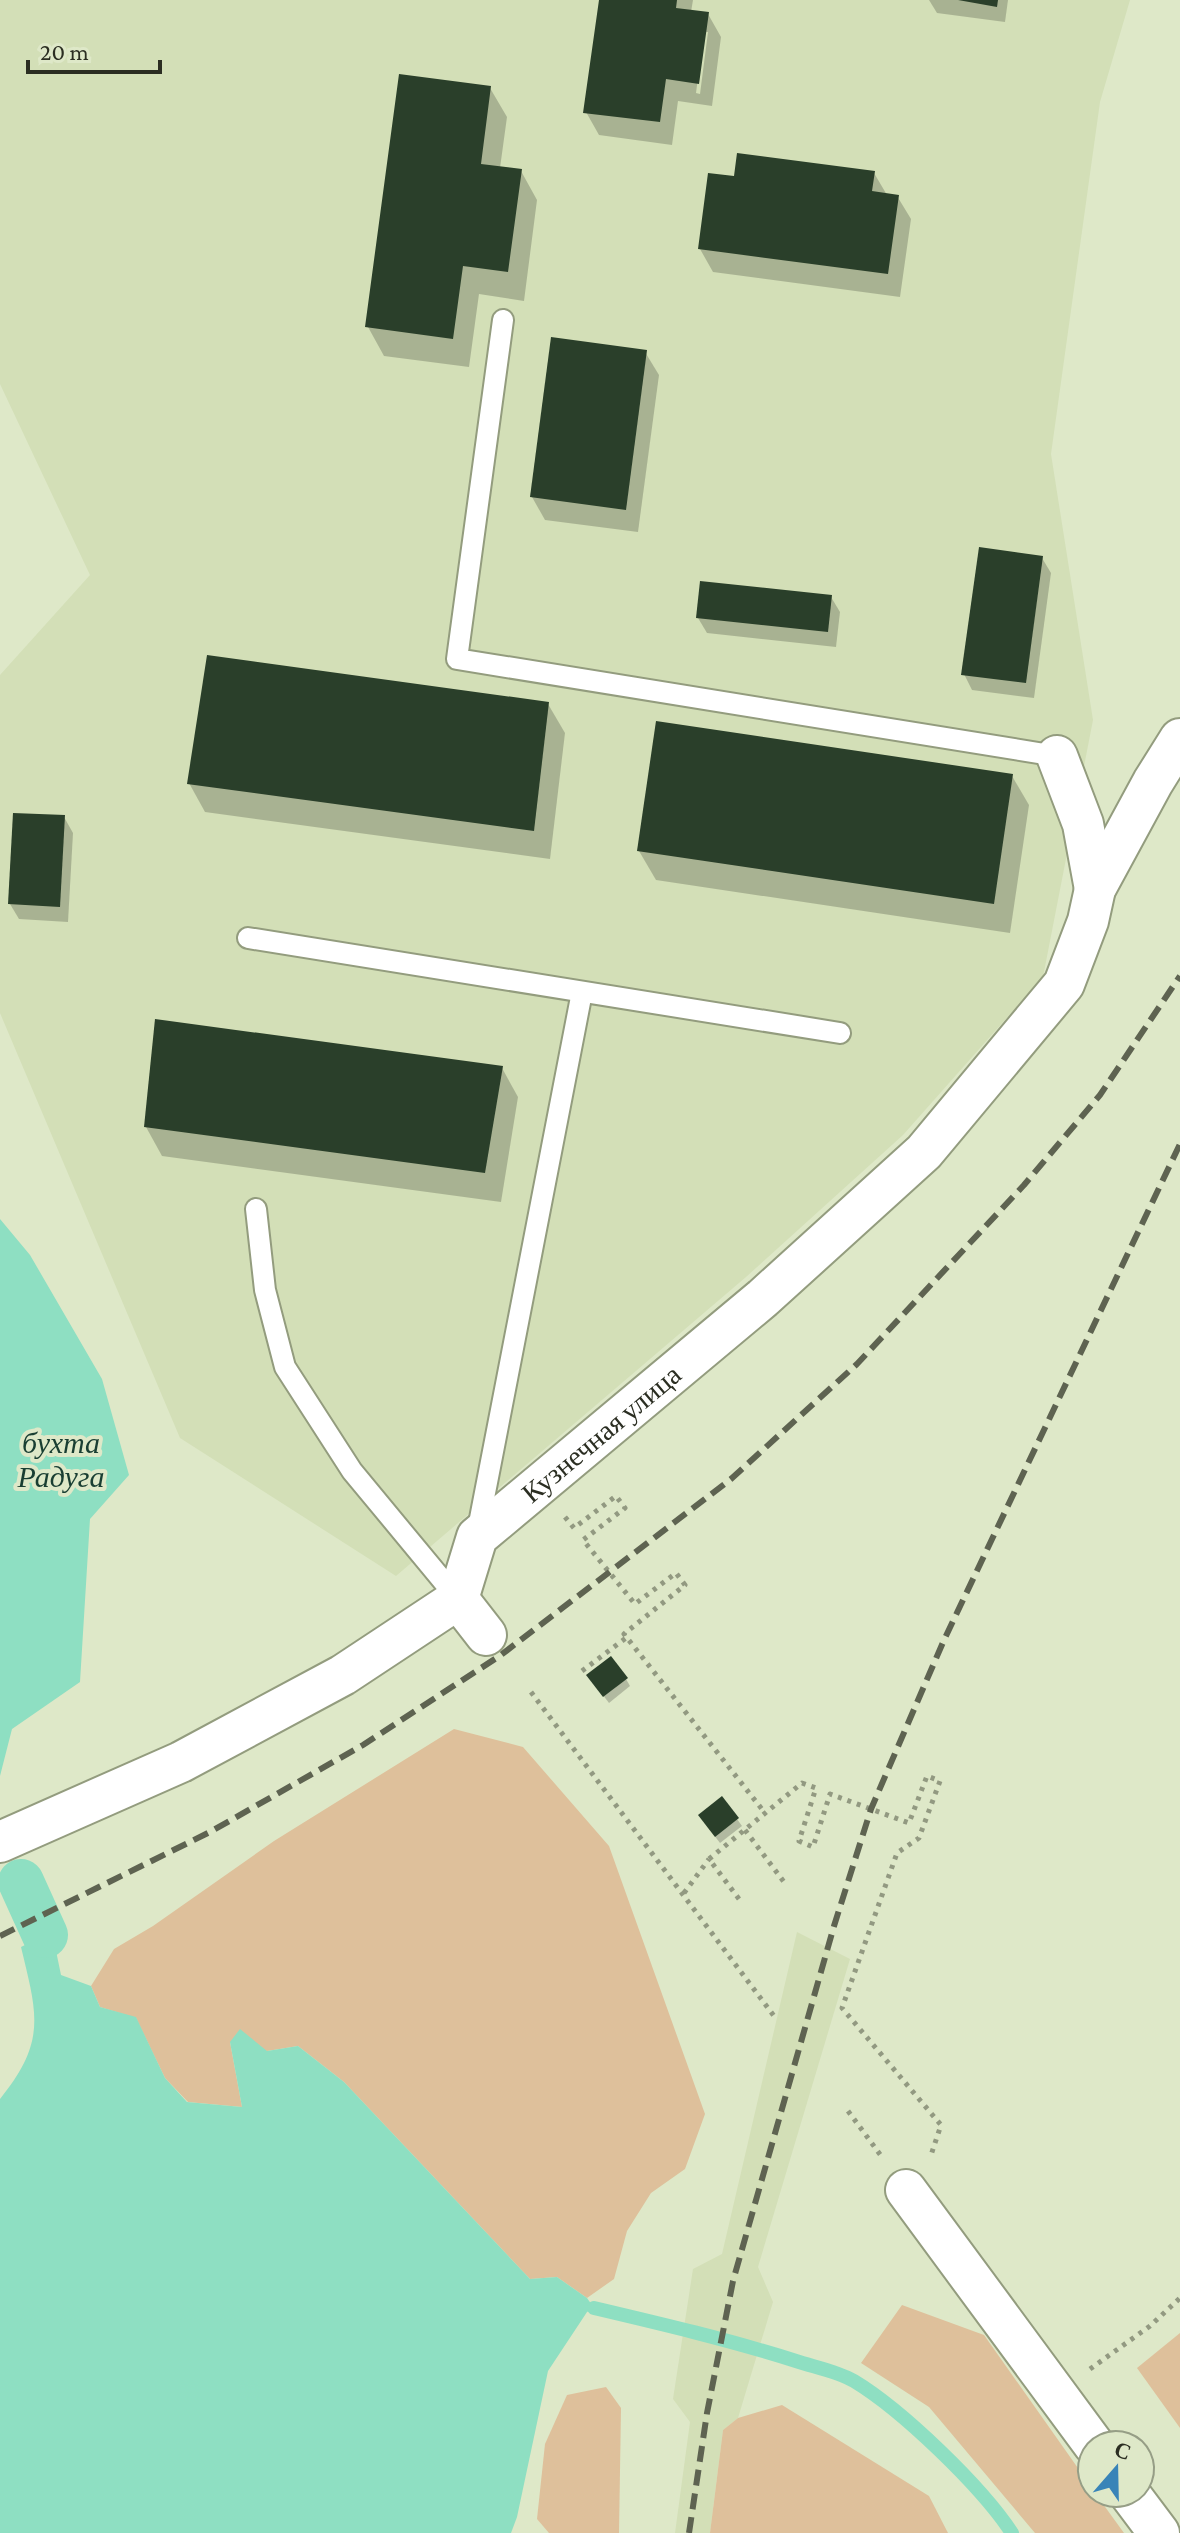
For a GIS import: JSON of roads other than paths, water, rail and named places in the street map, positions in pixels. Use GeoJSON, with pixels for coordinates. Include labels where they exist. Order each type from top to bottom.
{"type":"FeatureCollection","features":[{"type":"Feature","properties":{"kind":"street","name":"Кузнечная улица"},"geometry":{"type":"LineString","coordinates":[[477,1537],[763,1298],[924,1152],[1064,984],[1088,921],[1095,889],[1180,739]]}},
{"type":"Feature","properties":{"kind":"street","name":"Кузнечная улица"},"geometry":{"type":"LineString","coordinates":[[1057,756],[1083,824],[1095,889]]}},
{"type":"Feature","properties":{"kind":"street"},"geometry":{"type":"LineString","coordinates":[[0,1842],[181,1762],[343,1675],[458,1599],[477,1537]]}},
{"type":"Feature","properties":{"kind":"street"},"geometry":{"type":"LineString","coordinates":[[458,1599],[486,1635]]}},
{"type":"Feature","properties":{"kind":"street"},"geometry":{"type":"LineString","coordinates":[[917,2177],[1083,2429]]}},
{"type":"Feature","properties":{"kind":"street"},"geometry":{"type":"LineString","coordinates":[[1141,2509],[1159,2533]]}},
{"type":"Feature","properties":{"kind":"lane"},"geometry":{"type":"LineString","coordinates":[[503,320],[457,659],[1057,756]]}},
{"type":"Feature","properties":{"kind":"lane"},"geometry":{"type":"LineString","coordinates":[[248,938],[840,1033]]}},
{"type":"Feature","properties":{"kind":"lane"},"geometry":{"type":"LineString","coordinates":[[477,1537],[582,992]]}},
{"type":"Feature","properties":{"kind":"lane"},"geometry":{"type":"LineString","coordinates":[[256,1209],[265,1290],[285,1367],[352,1471],[458,1599]]}},
{"type":"Feature","properties":{"kind":"water","name":"бухта Радуга"},"geometry":{"type":"Polygon","coordinates":[[[0,1219],[30,1255],[102,1379],[129,1475],[90,1519],[80,1682],[12,1729],[0,1776],[0,1219]]]}},
{"type":"Feature","properties":{"kind":"water"},"geometry":{"type":"Polygon","coordinates":[[[45,1935],[55,1946],[61,1975],[91,1986],[100,2007],[136,2017],[165,2078],[187,2102],[242,2107],[230,2042],[240,2029],[267,2051],[298,2046],[344,2082],[530,2279],[557,2277],[587,2298],[594,2308],[587,2312],[548,2371],[511,2533],[0,2533],[0,2099],[15,2079],[32,2043],[34,2009],[21,1947],[45,1935]]]}},
{"type":"Feature","properties":{"kind":"waterway"},"geometry":{"type":"LineString","coordinates":[[21,1882],[45,1935]]}},
{"type":"Feature","properties":{"kind":"waterway"},"geometry":{"type":"LineString","coordinates":[[594,2308],[746,2346],[854,2381],[895,2410],[939,2450],[981,2494],[1012,2533]]}},
{"type":"Feature","properties":{"kind":"railway"},"geometry":{"type":"LineString","coordinates":[[0,1936],[210,1832],[363,1745],[501,1655],[731,1479],[857,1364],[1024,1185],[1100,1095],[1180,976]]}},
{"type":"Feature","properties":{"kind":"railway"},"geometry":{"type":"LineString","coordinates":[[689,2533],[707,2413],[733,2281],[834,1926],[871,1809],[944,1640],[1180,1144]]}}]}
